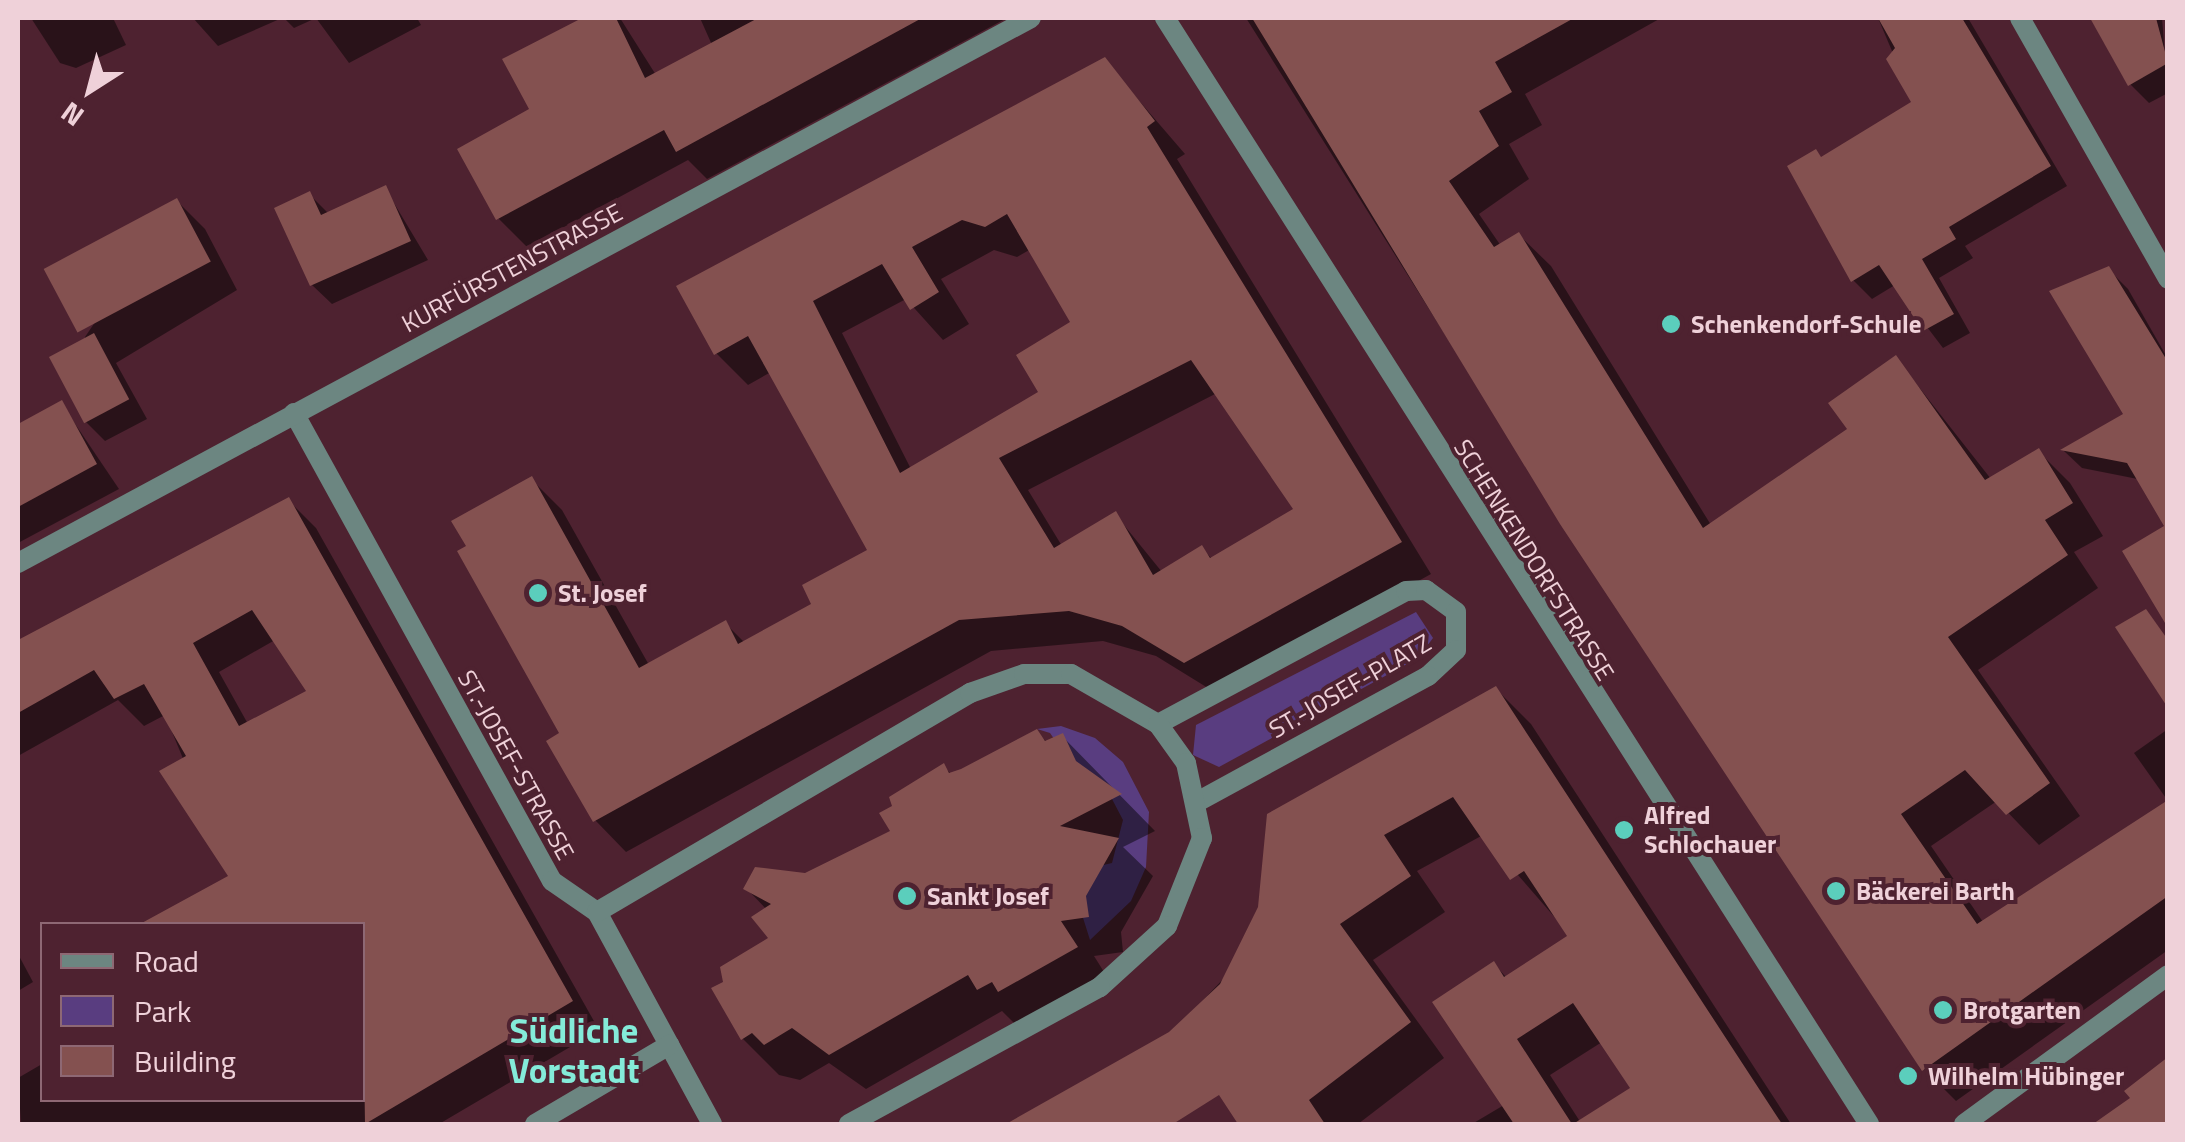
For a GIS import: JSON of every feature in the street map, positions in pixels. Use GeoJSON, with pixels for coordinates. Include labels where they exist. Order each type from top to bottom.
{"type":"FeatureCollection","features":[{"type":"Feature","properties":{"kind":"street","name":"KURFÜRSTENSTRASSE"},"geometry":{"type":"LineString","coordinates":[[18,563],[1032,18]]}},
{"type":"Feature","properties":{"kind":"street","name":"SCHENKENDORFSTRASSE"},"geometry":{"type":"LineString","coordinates":[[1165,18],[1869,1124]]}},
{"type":"Feature","properties":{"kind":"street"},"geometry":{"type":"LineString","coordinates":[[2020,18],[2168,279]]}},
{"type":"Feature","properties":{"kind":"street","name":"ST.-JOSEF-STRASSE"},"geometry":{"type":"LineString","coordinates":[[294,413],[552,881],[597,912],[712,1124]]}},
{"type":"Feature","properties":{"kind":"street","name":"ST.-JOSEF-PLATZ"},"geometry":{"type":"LineString","coordinates":[[1158,724],[1406,591],[1426,590],[1456,612],[1456,650],[1428,676],[1198,801]]}},
{"type":"Feature","properties":{"kind":"street"},"geometry":{"type":"LineString","coordinates":[[597,912],[970,693],[1024,674],[1071,674],[1158,724],[1198,801],[1202,838],[1188,885],[1136,960],[849,1124]]}},
{"type":"Feature","properties":{"kind":"street"},"geometry":{"type":"LineString","coordinates":[[1964,1124],[2168,975]]}},
{"type":"Feature","properties":{"kind":"street"},"geometry":{"type":"LineString","coordinates":[[534,1124],[669,1045]]}},
{"type":"Feature","properties":{"kind":"green space"},"geometry":{"type":"Polygon","coordinates":[[[1416,612],[1433,638],[1418,658],[1219,767],[1193,755],[1196,725],[1416,612]]]}},
{"type":"Feature","properties":{"kind":"green space"},"geometry":{"type":"Polygon","coordinates":[[[1061,726],[1095,738],[1123,762],[1149,812],[1146,867],[1131,901],[1090,940],[1079,905],[1099,866],[1112,863],[1123,820],[1102,780],[1079,775],[1050,733],[1037,729],[1061,726]]]}},
{"type":"Feature","properties":{"kind":"building"},"geometry":{"type":"Polygon","coordinates":[[[582,18],[616,18],[645,78],[758,18],[922,18],[676,152],[664,130],[496,220],[457,149],[529,109],[502,59],[582,18]]]}},
{"type":"Feature","properties":{"kind":"building"},"geometry":{"type":"Polygon","coordinates":[[[1252,18],[1574,18],[1495,62],[1512,92],[1479,111],[1499,146],[1449,181],[1494,247],[1519,232],[1703,528],[1847,429],[1828,403],[1896,355],[1985,480],[2039,448],[2073,503],[2045,520],[2068,555],[1948,637],[2050,783],[2006,815],[1965,770],[1901,814],[1977,924],[2168,800],[2168,896],[1922,1071],[1560,524],[1252,18]]]}},
{"type":"Feature","properties":{"kind":"building"},"geometry":{"type":"Polygon","coordinates":[[[1878,18],[1962,18],[2051,166],[1949,227],[1956,239],[1922,259],[1954,314],[1923,331],[1879,265],[1851,282],[1787,166],[1816,149],[1821,157],[1911,102],[1886,59],[1895,48],[1878,18]]]}},
{"type":"Feature","properties":{"kind":"building"},"geometry":{"type":"Polygon","coordinates":[[[2090,18],[2156,18],[2168,63],[2128,86],[2090,18]]]}},
{"type":"Feature","properties":{"kind":"building"},"geometry":{"type":"Polygon","coordinates":[[[1105,57],[1155,121],[1147,127],[1402,542],[1184,663],[1122,626],[1069,611],[959,620],[593,822],[546,741],[559,733],[457,551],[466,546],[451,521],[532,476],[639,668],[726,620],[738,644],[811,604],[802,585],[867,550],[748,336],[714,355],[676,286],[1105,57]],[[1007,214],[985,227],[962,220],[912,247],[939,292],[910,310],[882,264],[813,301],[900,473],[1038,392],[1016,355],[1070,322],[1007,214]],[[1191,360],[999,458],[1054,548],[1116,511],[1153,575],[1202,545],[1210,558],[1293,509],[1191,360]]]}},
{"type":"Feature","properties":{"kind":"building"},"geometry":{"type":"Polygon","coordinates":[[[386,185],[411,241],[310,286],[274,208],[310,191],[321,215],[386,185]]]}},
{"type":"Feature","properties":{"kind":"building"},"geometry":{"type":"Polygon","coordinates":[[[177,198],[211,262],[77,332],[44,269],[177,198]]]}},
{"type":"Feature","properties":{"kind":"building"},"geometry":{"type":"Polygon","coordinates":[[[2109,266],[2168,362],[2168,628],[2122,551],[2164,526],[2127,463],[2060,450],[2123,414],[2049,291],[2109,266]]]}},
{"type":"Feature","properties":{"kind":"building"},"geometry":{"type":"Polygon","coordinates":[[[94,333],[129,399],[84,423],[49,357],[94,333]]]}},
{"type":"Feature","properties":{"kind":"building"},"geometry":{"type":"Polygon","coordinates":[[[62,400],[97,464],[18,507],[18,424],[62,400]]]}},
{"type":"Feature","properties":{"kind":"building"},"geometry":{"type":"Polygon","coordinates":[[[289,497],[573,1001],[365,1124],[365,922],[144,922],[228,876],[159,771],[186,756],[144,684],[114,699],[94,670],[18,713],[18,640],[289,497]],[[252,610],[193,643],[239,726],[306,691],[252,610]]]}},
{"type":"Feature","properties":{"kind":"building"},"geometry":{"type":"Polygon","coordinates":[[[2146,609],[2168,640],[2168,708],[2115,627],[2146,609]]]}},
{"type":"Feature","properties":{"kind":"building"},"geometry":{"type":"Polygon","coordinates":[[[1496,686],[1782,1124],[1573,1124],[1630,1088],[1573,1003],[1517,1039],[1572,1124],[1514,1124],[1432,1002],[1494,961],[1504,977],[1567,936],[1524,871],[1510,880],[1453,797],[1384,835],[1411,876],[1340,924],[1411,1022],[1309,1100],[1325,1124],[1238,1124],[1219,1095],[1173,1124],[1006,1124],[1169,1032],[1220,984],[1258,907],[1267,814],[1496,686]]]}},
{"type":"Feature","properties":{"kind":"building","name":"Sankt Josef"},"geometry":{"type":"Polygon","coordinates":[[[1037,729],[1045,741],[1063,733],[1076,761],[1122,794],[1060,826],[1119,838],[1086,896],[1089,917],[1061,921],[1078,947],[998,992],[992,982],[977,990],[968,975],[829,1055],[792,1028],[764,1045],[752,1033],[741,1040],[711,988],[723,982],[720,967],[768,938],[751,917],[771,904],[743,889],[755,867],[805,873],[890,831],[879,813],[892,806],[889,797],[944,763],[949,773],[961,769],[1037,729]]]}},
{"type":"Feature","properties":{"kind":"building"},"geometry":{"type":"Polygon","coordinates":[[[2168,1057],[2168,1124],[2093,1124],[2130,1098],[2124,1091],[2168,1057]]]}},
{"type":"Feature","properties":{"kind":"place","name":"Schenkendorf-Schule"},"geometry":{"type":"Point","coordinates":[1671,324]}},
{"type":"Feature","properties":{"kind":"place","name":"St. Josef"},"geometry":{"type":"Point","coordinates":[538,593]}},
{"type":"Feature","properties":{"kind":"place","name":"Alfred Schlochauer"},"geometry":{"type":"Point","coordinates":[1624,830]}},
{"type":"Feature","properties":{"kind":"place","name":"Bäckerei Barth"},"geometry":{"type":"Point","coordinates":[1836,891]}},
{"type":"Feature","properties":{"kind":"place","name":"Sankt Josef"},"geometry":{"type":"Point","coordinates":[907,896]}},
{"type":"Feature","properties":{"kind":"place","name":"Brotgarten"},"geometry":{"type":"Point","coordinates":[1943,1010]}},
{"type":"Feature","properties":{"kind":"place","name":"Wilhelm Hübinger"},"geometry":{"type":"Point","coordinates":[1908,1076]}},
{"type":"Feature","properties":{"kind":"district","name":"Südliche Vorstadt"},"geometry":{"type":"Point","coordinates":[574,1050]}}]}
